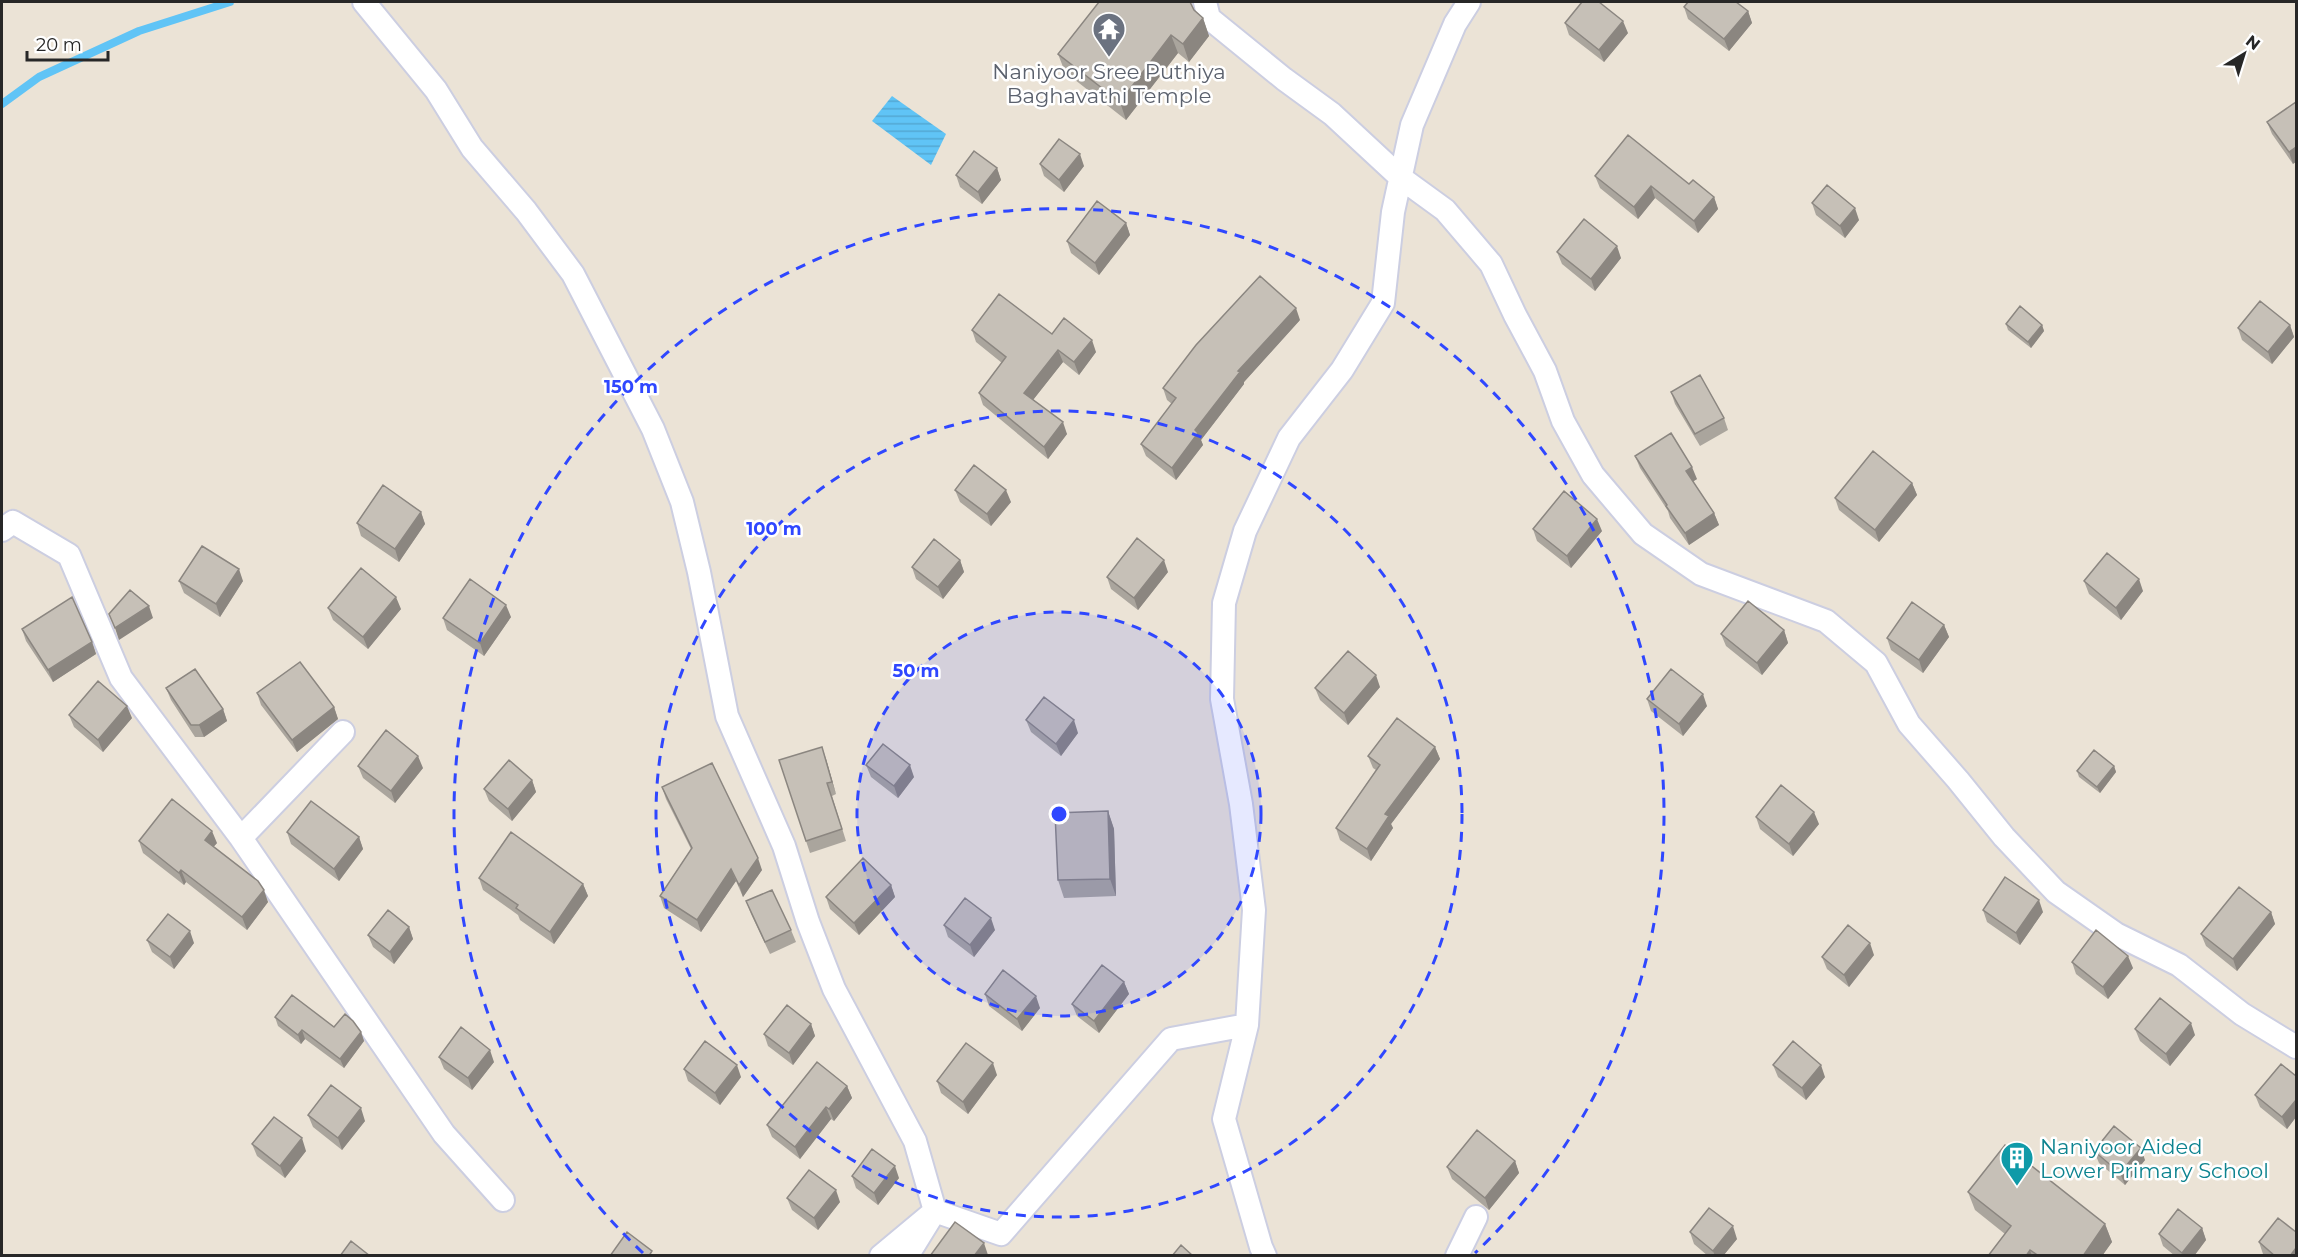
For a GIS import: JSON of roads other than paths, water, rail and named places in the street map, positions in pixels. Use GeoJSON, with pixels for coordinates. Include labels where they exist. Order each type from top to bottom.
{"type":"FeatureCollection","features":[{"type":"Feature","properties":{"kind":"street"},"geometry":{"type":"LineString","coordinates":[[364,2],[436,90],[472,148],[526,211],[573,274],[652,429],[682,502],[699,572],[728,716],[784,846],[808,922],[834,989],[915,1142],[935,1211],[909,1253],[910,1256]]}},
{"type":"Feature","properties":{"kind":"street"},"geometry":{"type":"LineString","coordinates":[[1205,2],[1209,18],[1275,72],[1332,114],[1401,178],[1444,210],[1491,264],[1545,371],[1568,430],[1593,475],[1643,534],[1701,573],[1826,621],[1876,663],[1909,724],[2004,837],[2056,892],[2116,934],[2179,964],[2242,1014],[2296,1047]]}},
{"type":"Feature","properties":{"kind":"street"},"geometry":{"type":"LineString","coordinates":[[1265,1256],[1224,1119],[1247,1025],[1254,910],[1241,804],[1222,699],[1224,603],[1245,531],[1289,438],[1342,370],[1383,303],[1394,212],[1412,124],[1455,24],[1469,2]]}},
{"type":"Feature","properties":{"kind":"street"},"geometry":{"type":"LineString","coordinates":[[2,530],[13,522],[69,555],[121,678],[241,838],[444,1134],[503,1200]]}},
{"type":"Feature","properties":{"kind":"street"},"geometry":{"type":"LineString","coordinates":[[241,838],[344,732]]}},
{"type":"Feature","properties":{"kind":"street"},"geometry":{"type":"LineString","coordinates":[[935,1211],[1000,1234],[1171,1039],[1247,1025]]}},
{"type":"Feature","properties":{"kind":"street"},"geometry":{"type":"LineString","coordinates":[[881,1256],[935,1211]]}},
{"type":"Feature","properties":{"kind":"street"},"geometry":{"type":"LineString","coordinates":[[1457,1256],[1476,1217]]}},
{"type":"Feature","properties":{"kind":"water"},"geometry":{"type":"Polygon","coordinates":[[[892,96],[946,134],[931,165],[872,121],[892,96]]]}},
{"type":"Feature","properties":{"kind":"waterway"},"geometry":{"type":"LineString","coordinates":[[2,104],[39,77],[139,31],[230,2]]}},
{"type":"Feature","properties":{"kind":"place","name":"Naniyoor Sree Puthiya Baghavathi Temple"},"geometry":{"type":"Point","coordinates":[1109,58]}},
{"type":"Feature","properties":{"kind":"place","name":"Naniyoor Aided Lower Primary School"},"geometry":{"type":"Point","coordinates":[2017,1187]}}]}
